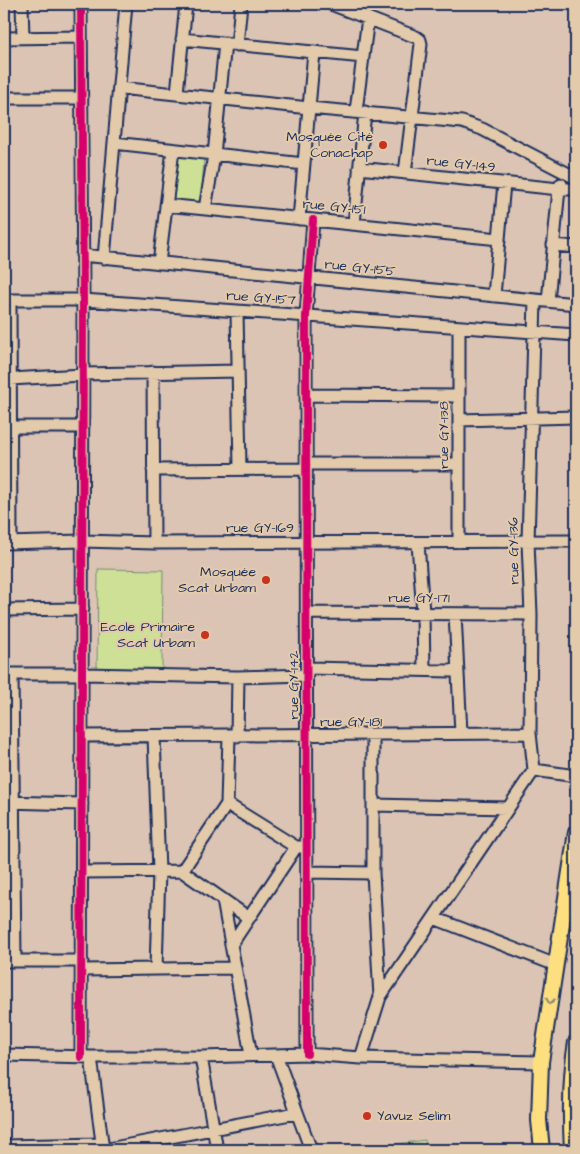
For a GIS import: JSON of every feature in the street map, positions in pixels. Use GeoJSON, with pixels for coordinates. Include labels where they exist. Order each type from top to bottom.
{"type":"FeatureCollection","features":[{"type":"Feature","properties":{"kind":"main road"},"geometry":{"type":"LineString","coordinates":[[542,1150],[539,1120],[541,1062],[576,832]]}},
{"type":"Feature","properties":{"kind":"main road"},"geometry":{"type":"LineString","coordinates":[[572,1150],[576,1042]]}},
{"type":"Feature","properties":{"kind":"street"},"geometry":{"type":"LineString","coordinates":[[22,4],[23,37]]}},
{"type":"Feature","properties":{"kind":"street"},"geometry":{"type":"LineString","coordinates":[[81,4],[83,300],[82,966],[86,1057],[103,1148]]}},
{"type":"Feature","properties":{"kind":"street"},"geometry":{"type":"LineString","coordinates":[[104,258],[126,4]]}},
{"type":"Feature","properties":{"kind":"street"},"geometry":{"type":"LineString","coordinates":[[177,93],[186,4]]}},
{"type":"Feature","properties":{"kind":"street"},"geometry":{"type":"LineString","coordinates":[[238,45],[241,4]]}},
{"type":"Feature","properties":{"kind":"street"},"geometry":{"type":"LineString","coordinates":[[331,4],[420,40],[405,173]]}},
{"type":"Feature","properties":{"kind":"street"},"geometry":{"type":"LineString","coordinates":[[354,224],[360,168],[360,112],[363,57],[368,18]]}},
{"type":"Feature","properties":{"kind":"street"},"geometry":{"type":"LineString","coordinates":[[4,38],[81,37]]}},
{"type":"Feature","properties":{"kind":"street"},"geometry":{"type":"LineString","coordinates":[[182,39],[363,57]]}},
{"type":"Feature","properties":{"kind":"street"},"geometry":{"type":"LineString","coordinates":[[205,209],[214,155],[226,43]]}},
{"type":"Feature","properties":{"kind":"street"},"geometry":{"type":"LineString","coordinates":[[299,219],[314,52]]}},
{"type":"Feature","properties":{"kind":"street"},"geometry":{"type":"LineString","coordinates":[[119,88],[462,122],[482,129],[571,176],[559,189],[548,301]]}},
{"type":"Feature","properties":{"kind":"street"},"geometry":{"type":"LineString","coordinates":[[4,98],[82,98]]}},
{"type":"Feature","properties":{"kind":"street"},"geometry":{"type":"LineString","coordinates":[[114,143],[304,164]]}},
{"type":"Feature","properties":{"kind":"street"},"geometry":{"type":"LineString","coordinates":[[159,263],[173,150]]}},
{"type":"Feature","properties":{"kind":"street","name":"rue GY-149"},"geometry":{"type":"LineString","coordinates":[[360,168],[559,189],[576,189]]}},
{"type":"Feature","properties":{"kind":"street"},"geometry":{"type":"LineString","coordinates":[[494,296],[504,183]]}},
{"type":"Feature","properties":{"kind":"street","name":"rue GY-151"},"geometry":{"type":"LineString","coordinates":[[166,205],[499,240]]}},
{"type":"Feature","properties":{"kind":"street","name":"rue GY-142"},"geometry":{"type":"LineString","coordinates":[[307,1054],[307,872],[302,848],[307,734],[306,316],[313,220]]}},
{"type":"Feature","properties":{"kind":"street"},"geometry":{"type":"LineString","coordinates":[[553,245],[576,247]]}},
{"type":"Feature","properties":{"kind":"street","name":"rue GY-155"},"geometry":{"type":"LineString","coordinates":[[82,255],[576,304]]}},
{"type":"Feature","properties":{"kind":"street"},"geometry":{"type":"LineString","coordinates":[[7,300],[10,379],[7,427],[7,543]]}},
{"type":"Feature","properties":{"kind":"street","name":"rue GY-157"},"geometry":{"type":"LineString","coordinates":[[7,300],[83,300],[576,335]]}},
{"type":"Feature","properties":{"kind":"street","name":"rue GY-136"},"geometry":{"type":"LineString","coordinates":[[534,770],[530,733],[531,614],[528,542],[535,300]]}},
{"type":"Feature","properties":{"kind":"street"},"geometry":{"type":"LineString","coordinates":[[237,311],[240,469]]}},
{"type":"Feature","properties":{"kind":"street","name":"rue GY-138"},"geometry":{"type":"LineString","coordinates":[[459,328],[459,542]]}},
{"type":"Feature","properties":{"kind":"street"},"geometry":{"type":"LineString","coordinates":[[10,379],[83,374],[238,371]]}},
{"type":"Feature","properties":{"kind":"street"},"geometry":{"type":"LineString","coordinates":[[153,372],[154,543]]}},
{"type":"Feature","properties":{"kind":"street"},"geometry":{"type":"LineString","coordinates":[[306,395],[459,396]]}},
{"type":"Feature","properties":{"kind":"street"},"geometry":{"type":"LineString","coordinates":[[459,420],[576,417]]}},
{"type":"Feature","properties":{"kind":"street"},"geometry":{"type":"LineString","coordinates":[[7,427],[83,427]]}},
{"type":"Feature","properties":{"kind":"street"},"geometry":{"type":"LineString","coordinates":[[153,470],[459,464]]}},
{"type":"Feature","properties":{"kind":"street","name":"rue GY-169"},"geometry":{"type":"LineString","coordinates":[[7,543],[83,541],[306,543],[576,541]]}},
{"type":"Feature","properties":{"kind":"street"},"geometry":{"type":"LineString","coordinates":[[418,542],[423,613],[424,670]]}},
{"type":"Feature","properties":{"kind":"street"},"geometry":{"type":"LineString","coordinates":[[4,610],[82,609]]}},
{"type":"Feature","properties":{"kind":"street","name":"rue GY-171"},"geometry":{"type":"LineString","coordinates":[[307,613],[531,614]]}},
{"type":"Feature","properties":{"kind":"street"},"geometry":{"type":"LineString","coordinates":[[455,614],[461,733]]}},
{"type":"Feature","properties":{"kind":"street"},"geometry":{"type":"LineString","coordinates":[[235,968],[156,969],[10,961],[8,674],[238,677],[307,672],[452,671],[457,668]]}},
{"type":"Feature","properties":{"kind":"street"},"geometry":{"type":"LineString","coordinates":[[182,871],[227,804],[238,677]]}},
{"type":"Feature","properties":{"kind":"street","name":"rue GY-181"},"geometry":{"type":"LineString","coordinates":[[82,736],[530,733]]}},
{"type":"Feature","properties":{"kind":"street"},"geometry":{"type":"LineString","coordinates":[[373,734],[373,873],[380,997]]}},
{"type":"Feature","properties":{"kind":"street"},"geometry":{"type":"LineString","coordinates":[[154,736],[159,871],[156,969]]}},
{"type":"Feature","properties":{"kind":"street"},"geometry":{"type":"LineString","coordinates":[[361,1058],[380,997],[534,770],[576,776]]}},
{"type":"Feature","properties":{"kind":"street"},"geometry":{"type":"LineString","coordinates":[[9,802],[82,804]]}},
{"type":"Feature","properties":{"kind":"street"},"geometry":{"type":"LineString","coordinates":[[227,804],[302,848],[231,944]]}},
{"type":"Feature","properties":{"kind":"street"},"geometry":{"type":"LineString","coordinates":[[373,805],[508,808]]}},
{"type":"Feature","properties":{"kind":"street"},"geometry":{"type":"LineString","coordinates":[[82,872],[182,871],[249,918]]}},
{"type":"Feature","properties":{"kind":"street"},"geometry":{"type":"LineString","coordinates":[[307,872],[373,873]]}},
{"type":"Feature","properties":{"kind":"street"},"geometry":{"type":"LineString","coordinates":[[223,900],[251,1055]]}},
{"type":"Feature","properties":{"kind":"street"},"geometry":{"type":"LineString","coordinates":[[434,918],[556,965]]}},
{"type":"Feature","properties":{"kind":"street"},"geometry":{"type":"LineString","coordinates":[[4,1055],[201,1057],[307,1054],[361,1058],[541,1062]]}},
{"type":"Feature","properties":{"kind":"street"},"geometry":{"type":"LineString","coordinates":[[276,1055],[311,1150]]}},
{"type":"Feature","properties":{"kind":"street"},"geometry":{"type":"LineString","coordinates":[[201,1057],[217,1150]]}},
{"type":"Feature","properties":{"kind":"street"},"geometry":{"type":"LineString","coordinates":[[4,1146],[25,1148],[103,1148],[296,1113]]}},
{"type":"Feature","properties":{"kind":"green space"},"geometry":{"type":"Polygon","coordinates":[[[177,157],[204,159],[201,203],[174,201],[177,157]]]}},
{"type":"Feature","properties":{"kind":"green space"},"geometry":{"type":"Polygon","coordinates":[[[98,569],[163,570],[162,669],[97,668],[98,569]]]}},
{"type":"Feature","properties":{"kind":"green space"},"geometry":{"type":"Polygon","coordinates":[[[425,1140],[426,1150],[383,1150],[383,1146],[425,1140]]]}},
{"type":"Feature","properties":{"kind":"cycle path"},"geometry":{"type":"LineString","coordinates":[[81,4],[83,300],[81,1057]]}},
{"type":"Feature","properties":{"kind":"cycle path"},"geometry":{"type":"LineString","coordinates":[[307,1054],[306,316],[313,220]]}},
{"type":"Feature","properties":{"kind":"place","name":"Mosquée Cité Conachap"},"geometry":{"type":"Point","coordinates":[383,145]}},
{"type":"Feature","properties":{"kind":"place","name":"Mosquée Scat Urbam"},"geometry":{"type":"Point","coordinates":[266,580]}},
{"type":"Feature","properties":{"kind":"place","name":"Ecole Primaire Scat Urbam"},"geometry":{"type":"Point","coordinates":[205,635]}},
{"type":"Feature","properties":{"kind":"place","name":"Yavuz Selim"},"geometry":{"type":"Point","coordinates":[367,1116]}}]}
